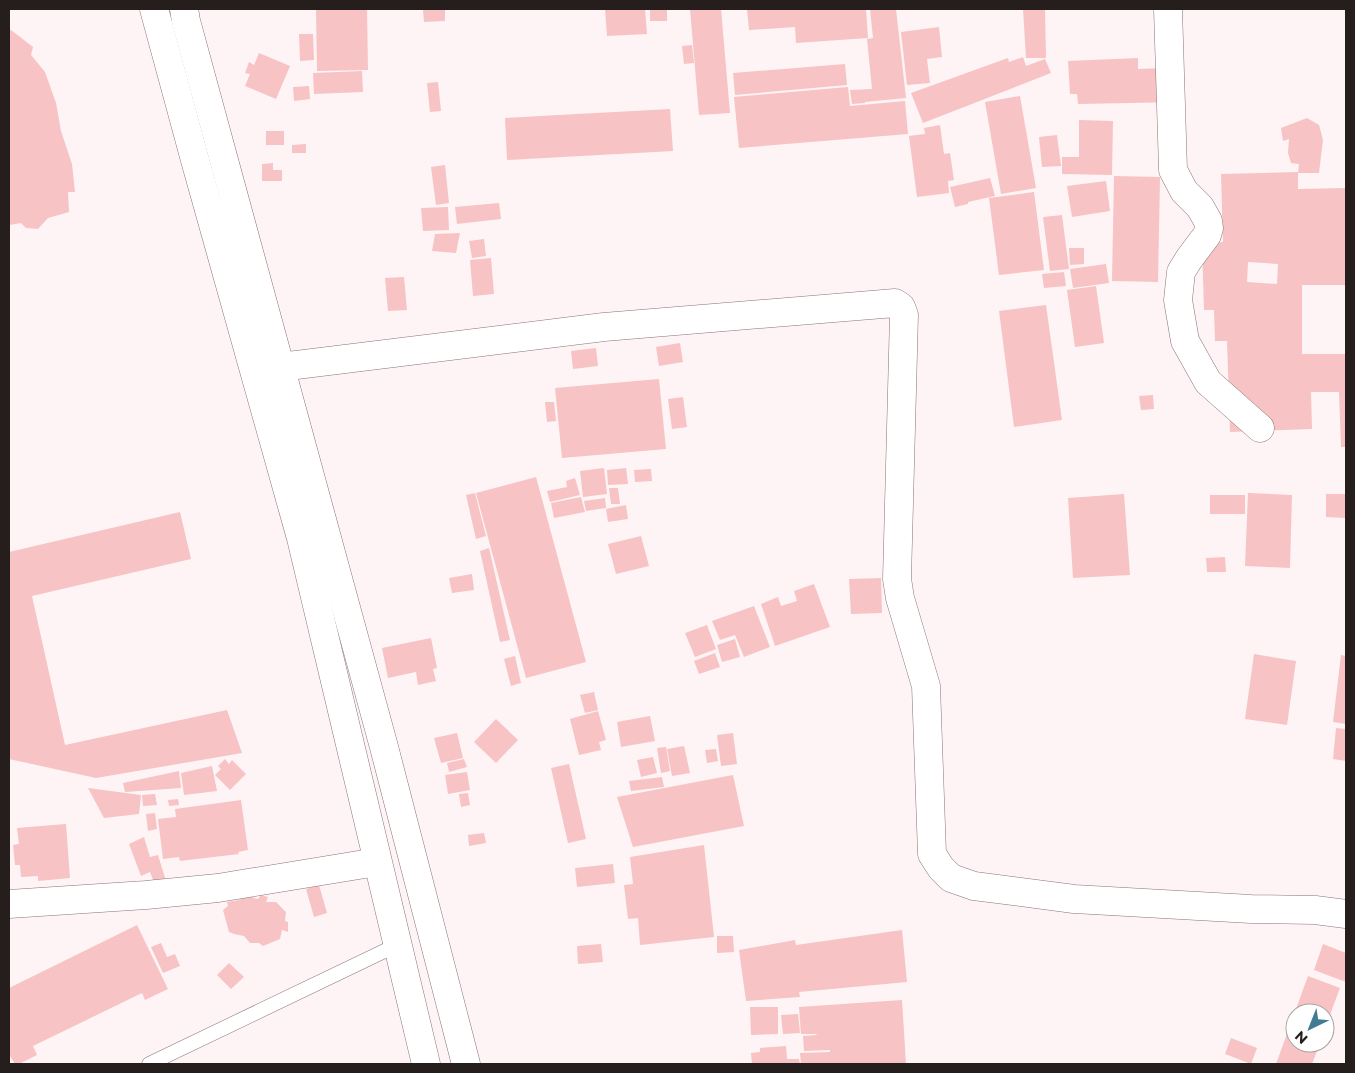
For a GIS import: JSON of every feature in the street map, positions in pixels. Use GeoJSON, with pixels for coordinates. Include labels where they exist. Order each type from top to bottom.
{"type":"FeatureCollection","features":[{"type":"Feature","properties":{"kind":"street"},"geometry":{"type":"LineString","coordinates":[[154,9],[301,538],[426,1064]]}},
{"type":"Feature","properties":{"kind":"street"},"geometry":{"type":"LineString","coordinates":[[184,9],[384,747],[466,1064]]}},
{"type":"Feature","properties":{"kind":"street"},"geometry":{"type":"LineString","coordinates":[[1168,9],[1173,170],[1184,191],[1200,207],[1210,228],[1181,272],[1178,300],[1184,341],[1208,382],[1260,428]]}},
{"type":"Feature","properties":{"kind":"street"},"geometry":{"type":"LineString","coordinates":[[280,366],[604,327],[895,304],[902,308],[904,315],[897,579],[900,598],[926,686],[932,854],[941,868],[951,878],[974,886],[1074,899],[1251,910],[1315,910],[1346,914]]}},
{"type":"Feature","properties":{"kind":"street"},"geometry":{"type":"LineString","coordinates":[[9,904],[218,888],[377,862]]}},
{"type":"Feature","properties":{"kind":"lane"},"geometry":{"type":"LineString","coordinates":[[149,1064],[397,945]]}},
{"type":"Feature","properties":{"kind":"building"},"geometry":{"type":"Polygon","coordinates":[[[316,9],[367,9],[368,70],[317,71],[316,9]]]}},
{"type":"Feature","properties":{"kind":"building"},"geometry":{"type":"Polygon","coordinates":[[[445,9],[445,21],[424,22],[423,10],[445,9]]]}},
{"type":"Feature","properties":{"kind":"building"},"geometry":{"type":"Polygon","coordinates":[[[605,9],[645,9],[647,34],[607,36],[605,9]]]}},
{"type":"Feature","properties":{"kind":"building"},"geometry":{"type":"Polygon","coordinates":[[[650,9],[667,9],[667,21],[650,21],[650,9]]]}},
{"type":"Feature","properties":{"kind":"building"},"geometry":{"type":"Polygon","coordinates":[[[690,9],[721,9],[730,113],[699,115],[690,9]]]}},
{"type":"Feature","properties":{"kind":"building"},"geometry":{"type":"Polygon","coordinates":[[[747,9],[866,9],[868,38],[796,43],[795,27],[749,30],[747,9]]]}},
{"type":"Feature","properties":{"kind":"building"},"geometry":{"type":"Polygon","coordinates":[[[870,9],[896,9],[906,98],[865,102],[864,92],[865,103],[852,104],[850,90],[872,89],[867,39],[873,38],[870,9]]]}},
{"type":"Feature","properties":{"kind":"building"},"geometry":{"type":"Polygon","coordinates":[[[1023,9],[1045,9],[1046,58],[1026,58],[1023,9]]]}},
{"type":"Feature","properties":{"kind":"building"},"geometry":{"type":"Polygon","coordinates":[[[939,27],[942,57],[927,59],[930,83],[907,85],[901,32],[939,27]]]}},
{"type":"Feature","properties":{"kind":"building"},"geometry":{"type":"Polygon","coordinates":[[[11,30],[33,47],[31,55],[45,72],[56,103],[61,131],[72,164],[75,192],[68,192],[69,212],[48,218],[38,229],[26,228],[21,223],[9,225],[9,31],[11,30]]]}},
{"type":"Feature","properties":{"kind":"building"},"geometry":{"type":"Polygon","coordinates":[[[299,34],[313,34],[314,60],[300,61],[299,34]]]}},
{"type":"Feature","properties":{"kind":"building"},"geometry":{"type":"Polygon","coordinates":[[[692,45],[694,63],[684,64],[682,46],[692,45]]]}},
{"type":"Feature","properties":{"kind":"building"},"geometry":{"type":"Polygon","coordinates":[[[259,53],[290,66],[276,99],[245,86],[250,74],[245,73],[249,62],[254,65],[259,53]]]}},
{"type":"Feature","properties":{"kind":"building"},"geometry":{"type":"Polygon","coordinates":[[[1023,57],[1026,66],[1045,59],[1051,73],[923,123],[911,93],[1008,58],[1009,62],[1023,57]]]}},
{"type":"Feature","properties":{"kind":"building"},"geometry":{"type":"Polygon","coordinates":[[[1138,58],[1138,69],[1162,68],[1180,102],[1078,104],[1077,94],[1070,94],[1068,61],[1138,58]]]}},
{"type":"Feature","properties":{"kind":"building"},"geometry":{"type":"Polygon","coordinates":[[[845,64],[847,85],[735,95],[733,73],[845,64]]]}},
{"type":"Feature","properties":{"kind":"building"},"geometry":{"type":"Polygon","coordinates":[[[362,71],[363,92],[314,94],[313,73],[362,71]]]}},
{"type":"Feature","properties":{"kind":"building"},"geometry":{"type":"Polygon","coordinates":[[[438,82],[441,111],[430,112],[427,83],[438,82]]]}},
{"type":"Feature","properties":{"kind":"building"},"geometry":{"type":"Polygon","coordinates":[[[309,86],[310,99],[294,101],[293,87],[309,86]]]}},
{"type":"Feature","properties":{"kind":"building"},"geometry":{"type":"Polygon","coordinates":[[[848,87],[850,106],[905,101],[908,134],[739,148],[734,97],[848,87]]]}},
{"type":"Feature","properties":{"kind":"building"},"geometry":{"type":"Polygon","coordinates":[[[1020,96],[1036,188],[1001,194],[985,102],[1020,96]]]}},
{"type":"Feature","properties":{"kind":"building"},"geometry":{"type":"Polygon","coordinates":[[[670,109],[673,151],[507,160],[505,118],[670,109]]]}},
{"type":"Feature","properties":{"kind":"building"},"geometry":{"type":"Polygon","coordinates":[[[1307,118],[1319,125],[1323,140],[1319,173],[1298,173],[1299,164],[1291,163],[1288,153],[1289,139],[1283,141],[1281,128],[1307,118]]]}},
{"type":"Feature","properties":{"kind":"building"},"geometry":{"type":"Polygon","coordinates":[[[1079,120],[1113,121],[1112,175],[1062,174],[1062,157],[1079,157],[1079,120]]]}},
{"type":"Feature","properties":{"kind":"building"},"geometry":{"type":"Polygon","coordinates":[[[940,125],[944,154],[950,153],[954,180],[948,181],[949,193],[917,197],[909,136],[925,134],[924,128],[940,125]]]}},
{"type":"Feature","properties":{"kind":"building"},"geometry":{"type":"Polygon","coordinates":[[[266,131],[284,131],[284,145],[266,145],[266,131]]]}},
{"type":"Feature","properties":{"kind":"building"},"geometry":{"type":"Polygon","coordinates":[[[1057,135],[1061,166],[1042,167],[1039,137],[1057,135]]]}},
{"type":"Feature","properties":{"kind":"building"},"geometry":{"type":"Polygon","coordinates":[[[306,144],[306,153],[292,153],[292,145],[306,144]]]}},
{"type":"Feature","properties":{"kind":"building"},"geometry":{"type":"Polygon","coordinates":[[[273,163],[273,170],[282,170],[282,181],[262,181],[262,164],[273,163]]]}},
{"type":"Feature","properties":{"kind":"building"},"geometry":{"type":"Polygon","coordinates":[[[445,165],[449,203],[436,205],[431,167],[445,165]]]}},
{"type":"Feature","properties":{"kind":"building"},"geometry":{"type":"Polygon","coordinates":[[[1298,172],[1298,189],[1346,188],[1346,285],[1302,285],[1302,354],[1346,354],[1346,447],[1341,447],[1339,392],[1311,392],[1312,429],[1230,432],[1227,341],[1215,341],[1214,310],[1204,310],[1202,243],[1223,242],[1221,174],[1298,172]],[[1248,262],[1247,282],[1277,284],[1278,264],[1248,262]]]}},
{"type":"Feature","properties":{"kind":"building"},"geometry":{"type":"Polygon","coordinates":[[[1114,176],[1160,177],[1158,282],[1112,281],[1114,176]]]}},
{"type":"Feature","properties":{"kind":"building"},"geometry":{"type":"Polygon","coordinates":[[[990,178],[995,196],[955,207],[950,187],[990,178]]]}},
{"type":"Feature","properties":{"kind":"building"},"geometry":{"type":"Polygon","coordinates":[[[1106,181],[1110,211],[1072,217],[1067,186],[1106,181]]]}},
{"type":"Feature","properties":{"kind":"building"},"geometry":{"type":"Polygon","coordinates":[[[1034,192],[1044,270],[999,275],[989,198],[1034,192]]]}},
{"type":"Feature","properties":{"kind":"building"},"geometry":{"type":"Polygon","coordinates":[[[499,203],[501,219],[457,224],[455,207],[499,203]]]}},
{"type":"Feature","properties":{"kind":"building"},"geometry":{"type":"Polygon","coordinates":[[[448,207],[449,230],[423,231],[421,208],[448,207]]]}},
{"type":"Feature","properties":{"kind":"building"},"geometry":{"type":"Polygon","coordinates":[[[1062,215],[1069,269],[1050,271],[1043,217],[1062,215]]]}},
{"type":"Feature","properties":{"kind":"building"},"geometry":{"type":"Polygon","coordinates":[[[460,233],[456,253],[432,251],[435,234],[460,233]]]}},
{"type":"Feature","properties":{"kind":"building"},"geometry":{"type":"Polygon","coordinates":[[[484,239],[486,256],[472,258],[469,241],[484,239]]]}},
{"type":"Feature","properties":{"kind":"building"},"geometry":{"type":"Polygon","coordinates":[[[1069,248],[1084,248],[1084,264],[1070,265],[1069,248]]]}},
{"type":"Feature","properties":{"kind":"building"},"geometry":{"type":"Polygon","coordinates":[[[491,258],[494,294],[473,296],[470,260],[491,258]]]}},
{"type":"Feature","properties":{"kind":"building"},"geometry":{"type":"Polygon","coordinates":[[[1106,264],[1109,283],[1073,288],[1070,269],[1106,264]]]}},
{"type":"Feature","properties":{"kind":"building"},"geometry":{"type":"Polygon","coordinates":[[[1064,272],[1066,286],[1044,288],[1042,274],[1064,272]]]}},
{"type":"Feature","properties":{"kind":"building"},"geometry":{"type":"Polygon","coordinates":[[[404,277],[407,310],[388,311],[385,278],[404,277]]]}},
{"type":"Feature","properties":{"kind":"building"},"geometry":{"type":"Polygon","coordinates":[[[1096,286],[1104,343],[1075,347],[1067,290],[1096,286]]]}},
{"type":"Feature","properties":{"kind":"building"},"geometry":{"type":"Polygon","coordinates":[[[1046,305],[1062,420],[1014,427],[999,311],[1046,305]]]}},
{"type":"Feature","properties":{"kind":"building"},"geometry":{"type":"Polygon","coordinates":[[[680,343],[683,362],[659,366],[656,347],[680,343]]]}},
{"type":"Feature","properties":{"kind":"building"},"geometry":{"type":"Polygon","coordinates":[[[596,348],[598,366],[573,369],[571,351],[596,348]]]}},
{"type":"Feature","properties":{"kind":"building"},"geometry":{"type":"Polygon","coordinates":[[[659,379],[666,449],[562,458],[555,388],[659,379]]]}},
{"type":"Feature","properties":{"kind":"building"},"geometry":{"type":"Polygon","coordinates":[[[1153,395],[1154,409],[1141,410],[1139,396],[1153,395]]]}},
{"type":"Feature","properties":{"kind":"building"},"geometry":{"type":"Polygon","coordinates":[[[683,397],[687,427],[672,429],[668,399],[683,397]]]}},
{"type":"Feature","properties":{"kind":"building"},"geometry":{"type":"Polygon","coordinates":[[[545,402],[554,402],[556,421],[547,422],[545,402]]]}},
{"type":"Feature","properties":{"kind":"building"},"geometry":{"type":"Polygon","coordinates":[[[604,468],[607,494],[583,497],[580,471],[604,468]]]}},
{"type":"Feature","properties":{"kind":"building"},"geometry":{"type":"Polygon","coordinates":[[[626,468],[628,484],[608,485],[607,470],[626,468]]]}},
{"type":"Feature","properties":{"kind":"building"},"geometry":{"type":"Polygon","coordinates":[[[651,469],[652,481],[635,482],[634,470],[651,469]]]}},
{"type":"Feature","properties":{"kind":"building"},"geometry":{"type":"Polygon","coordinates":[[[536,477],[586,662],[526,678],[476,493],[536,477]]]}},
{"type":"Feature","properties":{"kind":"building"},"geometry":{"type":"Polygon","coordinates":[[[575,478],[580,495],[550,502],[547,491],[567,487],[566,481],[575,478]]]}},
{"type":"Feature","properties":{"kind":"building"},"geometry":{"type":"Polygon","coordinates":[[[609,488],[618,488],[620,504],[611,504],[609,488]]]}},
{"type":"Feature","properties":{"kind":"building"},"geometry":{"type":"Polygon","coordinates":[[[475,493],[486,536],[476,539],[466,495],[475,493]]]}},
{"type":"Feature","properties":{"kind":"building"},"geometry":{"type":"Polygon","coordinates":[[[1248,493],[1292,495],[1290,568],[1245,566],[1248,493]]]}},
{"type":"Feature","properties":{"kind":"building"},"geometry":{"type":"Polygon","coordinates":[[[1124,494],[1130,575],[1073,578],[1068,498],[1124,494]]]}},
{"type":"Feature","properties":{"kind":"building"},"geometry":{"type":"Polygon","coordinates":[[[1326,494],[1346,494],[1346,518],[1326,517],[1326,494]]]}},
{"type":"Feature","properties":{"kind":"building"},"geometry":{"type":"Polygon","coordinates":[[[1210,495],[1245,495],[1245,514],[1210,514],[1210,495]]]}},
{"type":"Feature","properties":{"kind":"building"},"geometry":{"type":"Polygon","coordinates":[[[581,497],[585,512],[554,518],[551,503],[581,497]]]}},
{"type":"Feature","properties":{"kind":"building"},"geometry":{"type":"Polygon","coordinates":[[[605,498],[606,508],[586,511],[584,501],[605,498]]]}},
{"type":"Feature","properties":{"kind":"building"},"geometry":{"type":"Polygon","coordinates":[[[626,505],[628,519],[608,522],[606,509],[626,505]]]}},
{"type":"Feature","properties":{"kind":"building"},"geometry":{"type":"Polygon","coordinates":[[[180,512],[191,559],[32,596],[65,745],[227,710],[242,753],[96,778],[9,759],[9,552],[180,512]]]}},
{"type":"Feature","properties":{"kind":"building"},"geometry":{"type":"Polygon","coordinates":[[[641,536],[649,566],[616,574],[608,544],[641,536]]]}},
{"type":"Feature","properties":{"kind":"building"},"geometry":{"type":"Polygon","coordinates":[[[489,548],[510,640],[500,642],[480,551],[489,548]]]}},
{"type":"Feature","properties":{"kind":"building"},"geometry":{"type":"Polygon","coordinates":[[[1225,557],[1226,572],[1207,572],[1206,558],[1225,557]]]}},
{"type":"Feature","properties":{"kind":"building"},"geometry":{"type":"Polygon","coordinates":[[[472,574],[474,590],[452,593],[449,578],[472,574]]]}},
{"type":"Feature","properties":{"kind":"building"},"geometry":{"type":"Polygon","coordinates":[[[881,578],[882,613],[851,614],[849,579],[881,578]]]}},
{"type":"Feature","properties":{"kind":"building"},"geometry":{"type":"Polygon","coordinates":[[[814,584],[830,627],[775,646],[761,604],[778,597],[781,606],[797,601],[794,591],[814,584]]]}},
{"type":"Feature","properties":{"kind":"building"},"geometry":{"type":"Polygon","coordinates":[[[754,606],[770,647],[744,657],[735,635],[720,640],[712,621],[754,606]]]}},
{"type":"Feature","properties":{"kind":"building"},"geometry":{"type":"Polygon","coordinates":[[[707,625],[716,649],[695,657],[685,633],[707,625]]]}},
{"type":"Feature","properties":{"kind":"building"},"geometry":{"type":"Polygon","coordinates":[[[431,638],[437,668],[433,669],[436,681],[418,685],[416,672],[388,678],[382,648],[431,638]]]}},
{"type":"Feature","properties":{"kind":"building"},"geometry":{"type":"Polygon","coordinates":[[[735,639],[740,657],[722,662],[717,645],[735,639]]]}},
{"type":"Feature","properties":{"kind":"building"},"geometry":{"type":"Polygon","coordinates":[[[715,653],[720,667],[699,674],[694,661],[715,653]]]}},
{"type":"Feature","properties":{"kind":"building"},"geometry":{"type":"Polygon","coordinates":[[[1254,654],[1296,661],[1287,725],[1245,719],[1254,654]]]}},
{"type":"Feature","properties":{"kind":"building"},"geometry":{"type":"Polygon","coordinates":[[[1341,655],[1346,656],[1346,724],[1333,722],[1341,655]]]}},
{"type":"Feature","properties":{"kind":"building"},"geometry":{"type":"Polygon","coordinates":[[[515,656],[521,683],[511,686],[504,659],[515,656]]]}},
{"type":"Feature","properties":{"kind":"building"},"geometry":{"type":"Polygon","coordinates":[[[594,692],[598,710],[585,713],[580,695],[594,692]]]}},
{"type":"Feature","properties":{"kind":"building"},"geometry":{"type":"Polygon","coordinates":[[[598,711],[606,740],[599,742],[601,750],[579,755],[570,719],[598,711]]]}},
{"type":"Feature","properties":{"kind":"building"},"geometry":{"type":"Polygon","coordinates":[[[650,716],[655,741],[621,747],[617,722],[650,716]]]}},
{"type":"Feature","properties":{"kind":"building"},"geometry":{"type":"Polygon","coordinates":[[[496,719],[518,740],[496,763],[474,742],[496,719]]]}},
{"type":"Feature","properties":{"kind":"building"},"geometry":{"type":"Polygon","coordinates":[[[1336,728],[1346,729],[1346,761],[1333,759],[1336,728]]]}},
{"type":"Feature","properties":{"kind":"building"},"geometry":{"type":"Polygon","coordinates":[[[457,733],[463,758],[441,763],[434,738],[457,733]]]}},
{"type":"Feature","properties":{"kind":"building"},"geometry":{"type":"Polygon","coordinates":[[[733,733],[737,764],[721,766],[717,735],[733,733]]]}},
{"type":"Feature","properties":{"kind":"building"},"geometry":{"type":"Polygon","coordinates":[[[684,746],[690,773],[672,776],[667,749],[684,746]]]}},
{"type":"Feature","properties":{"kind":"building"},"geometry":{"type":"Polygon","coordinates":[[[666,747],[670,771],[661,773],[657,748],[666,747]]]}},
{"type":"Feature","properties":{"kind":"building"},"geometry":{"type":"Polygon","coordinates":[[[716,749],[718,761],[707,763],[705,750],[716,749]]]}},
{"type":"Feature","properties":{"kind":"building"},"geometry":{"type":"Polygon","coordinates":[[[653,757],[657,773],[641,777],[637,760],[653,757]]]}},
{"type":"Feature","properties":{"kind":"building"},"geometry":{"type":"Polygon","coordinates":[[[225,759],[229,764],[232,760],[246,774],[230,790],[215,775],[221,769],[218,766],[225,759]]]}},
{"type":"Feature","properties":{"kind":"building"},"geometry":{"type":"Polygon","coordinates":[[[464,759],[467,767],[449,772],[447,763],[464,759]]]}},
{"type":"Feature","properties":{"kind":"building"},"geometry":{"type":"Polygon","coordinates":[[[569,764],[586,839],[568,843],[551,768],[569,764]]]}},
{"type":"Feature","properties":{"kind":"building"},"geometry":{"type":"Polygon","coordinates":[[[212,766],[217,791],[184,795],[181,773],[212,766]]]}},
{"type":"Feature","properties":{"kind":"building"},"geometry":{"type":"Polygon","coordinates":[[[179,771],[181,788],[125,792],[123,783],[179,771]]]}},
{"type":"Feature","properties":{"kind":"building"},"geometry":{"type":"Polygon","coordinates":[[[467,772],[470,790],[448,794],[445,775],[467,772]]]}},
{"type":"Feature","properties":{"kind":"building"},"geometry":{"type":"Polygon","coordinates":[[[733,775],[744,826],[633,847],[617,797],[733,775]]]}},
{"type":"Feature","properties":{"kind":"building"},"geometry":{"type":"Polygon","coordinates":[[[662,777],[664,787],[631,791],[629,781],[662,777]]]}},
{"type":"Feature","properties":{"kind":"building"},"geometry":{"type":"Polygon","coordinates":[[[88,788],[141,795],[139,814],[104,818],[88,788]]]}},
{"type":"Feature","properties":{"kind":"building"},"geometry":{"type":"Polygon","coordinates":[[[468,793],[470,805],[461,807],[459,794],[468,793]]]}},
{"type":"Feature","properties":{"kind":"building"},"geometry":{"type":"Polygon","coordinates":[[[155,794],[157,805],[143,806],[142,795],[155,794]]]}},
{"type":"Feature","properties":{"kind":"building"},"geometry":{"type":"Polygon","coordinates":[[[178,799],[179,805],[169,806],[168,800],[178,799]]]}},
{"type":"Feature","properties":{"kind":"building"},"geometry":{"type":"Polygon","coordinates":[[[241,800],[248,850],[238,852],[239,854],[180,861],[179,857],[163,859],[158,819],[176,817],[175,809],[241,800]]]}},
{"type":"Feature","properties":{"kind":"building"},"geometry":{"type":"Polygon","coordinates":[[[155,813],[157,829],[148,831],[146,814],[155,813]]]}},
{"type":"Feature","properties":{"kind":"building"},"geometry":{"type":"Polygon","coordinates":[[[66,824],[70,878],[38,881],[38,876],[21,877],[20,865],[15,865],[13,845],[19,844],[17,828],[66,824]]]}},
{"type":"Feature","properties":{"kind":"building"},"geometry":{"type":"Polygon","coordinates":[[[484,833],[486,843],[469,846],[468,835],[484,833]]]}},
{"type":"Feature","properties":{"kind":"building"},"geometry":{"type":"Polygon","coordinates":[[[144,837],[150,857],[158,855],[166,881],[155,885],[150,872],[141,876],[129,844],[144,837]]]}},
{"type":"Feature","properties":{"kind":"building"},"geometry":{"type":"Polygon","coordinates":[[[704,845],[714,937],[640,945],[638,918],[628,919],[624,885],[633,884],[630,857],[704,845]]]}},
{"type":"Feature","properties":{"kind":"building"},"geometry":{"type":"Polygon","coordinates":[[[613,864],[615,883],[577,887],[575,868],[613,864]]]}},
{"type":"Feature","properties":{"kind":"building"},"geometry":{"type":"Polygon","coordinates":[[[319,885],[327,913],[314,917],[306,889],[319,885]]]}},
{"type":"Feature","properties":{"kind":"building"},"geometry":{"type":"Polygon","coordinates":[[[250,895],[258,899],[261,895],[268,897],[266,902],[276,902],[286,912],[285,921],[288,922],[288,932],[282,930],[280,939],[263,946],[259,943],[250,943],[244,936],[229,932],[223,910],[228,906],[227,902],[239,900],[250,895]]]}},
{"type":"Feature","properties":{"kind":"building"},"geometry":{"type":"Polygon","coordinates":[[[137,925],[168,989],[145,1000],[142,993],[33,1046],[37,1055],[19,1064],[15,1064],[9,1057],[9,988],[137,925]]]}},
{"type":"Feature","properties":{"kind":"building"},"geometry":{"type":"Polygon","coordinates":[[[902,930],[907,982],[799,992],[800,997],[746,1001],[739,950],[795,940],[796,945],[902,930]]]}},
{"type":"Feature","properties":{"kind":"building"},"geometry":{"type":"Polygon","coordinates":[[[717,936],[733,936],[734,952],[717,953],[717,936]]]}},
{"type":"Feature","properties":{"kind":"building"},"geometry":{"type":"Polygon","coordinates":[[[161,943],[167,957],[175,954],[180,966],[163,973],[151,947],[161,943]]]}},
{"type":"Feature","properties":{"kind":"building"},"geometry":{"type":"Polygon","coordinates":[[[601,944],[603,962],[578,964],[577,946],[601,944]]]}},
{"type":"Feature","properties":{"kind":"building"},"geometry":{"type":"Polygon","coordinates":[[[1323,944],[1346,953],[1346,982],[1314,970],[1323,944]]]}},
{"type":"Feature","properties":{"kind":"building"},"geometry":{"type":"Polygon","coordinates":[[[229,963],[244,977],[231,989],[217,975],[229,963]]]}},
{"type":"Feature","properties":{"kind":"building"},"geometry":{"type":"Polygon","coordinates":[[[1308,976],[1340,988],[1334,1003],[1298,1003],[1308,976]]]}},
{"type":"Feature","properties":{"kind":"building"},"geometry":{"type":"Polygon","coordinates":[[[902,1000],[906,1064],[801,1064],[800,1053],[830,1052],[830,1050],[804,1051],[803,1036],[817,1035],[801,1034],[799,1007],[902,1000]]]}},
{"type":"Feature","properties":{"kind":"building"},"geometry":{"type":"Polygon","coordinates":[[[750,1007],[778,1007],[778,1034],[751,1035],[750,1007]]]}},
{"type":"Feature","properties":{"kind":"building"},"geometry":{"type":"Polygon","coordinates":[[[798,1014],[800,1033],[783,1034],[781,1015],[798,1014]]]}},
{"type":"Feature","properties":{"kind":"building"},"geometry":{"type":"Polygon","coordinates":[[[1231,1038],[1257,1048],[1251,1064],[1225,1054],[1231,1038]]]}},
{"type":"Feature","properties":{"kind":"building"},"geometry":{"type":"Polygon","coordinates":[[[1285,1039],[1285,1053],[1316,1053],[1312,1064],[1276,1064],[1285,1039]]]}},
{"type":"Feature","properties":{"kind":"building"},"geometry":{"type":"Polygon","coordinates":[[[786,1046],[787,1059],[799,1059],[800,1064],[752,1064],[751,1053],[760,1052],[760,1048],[786,1046]]]}}]}
